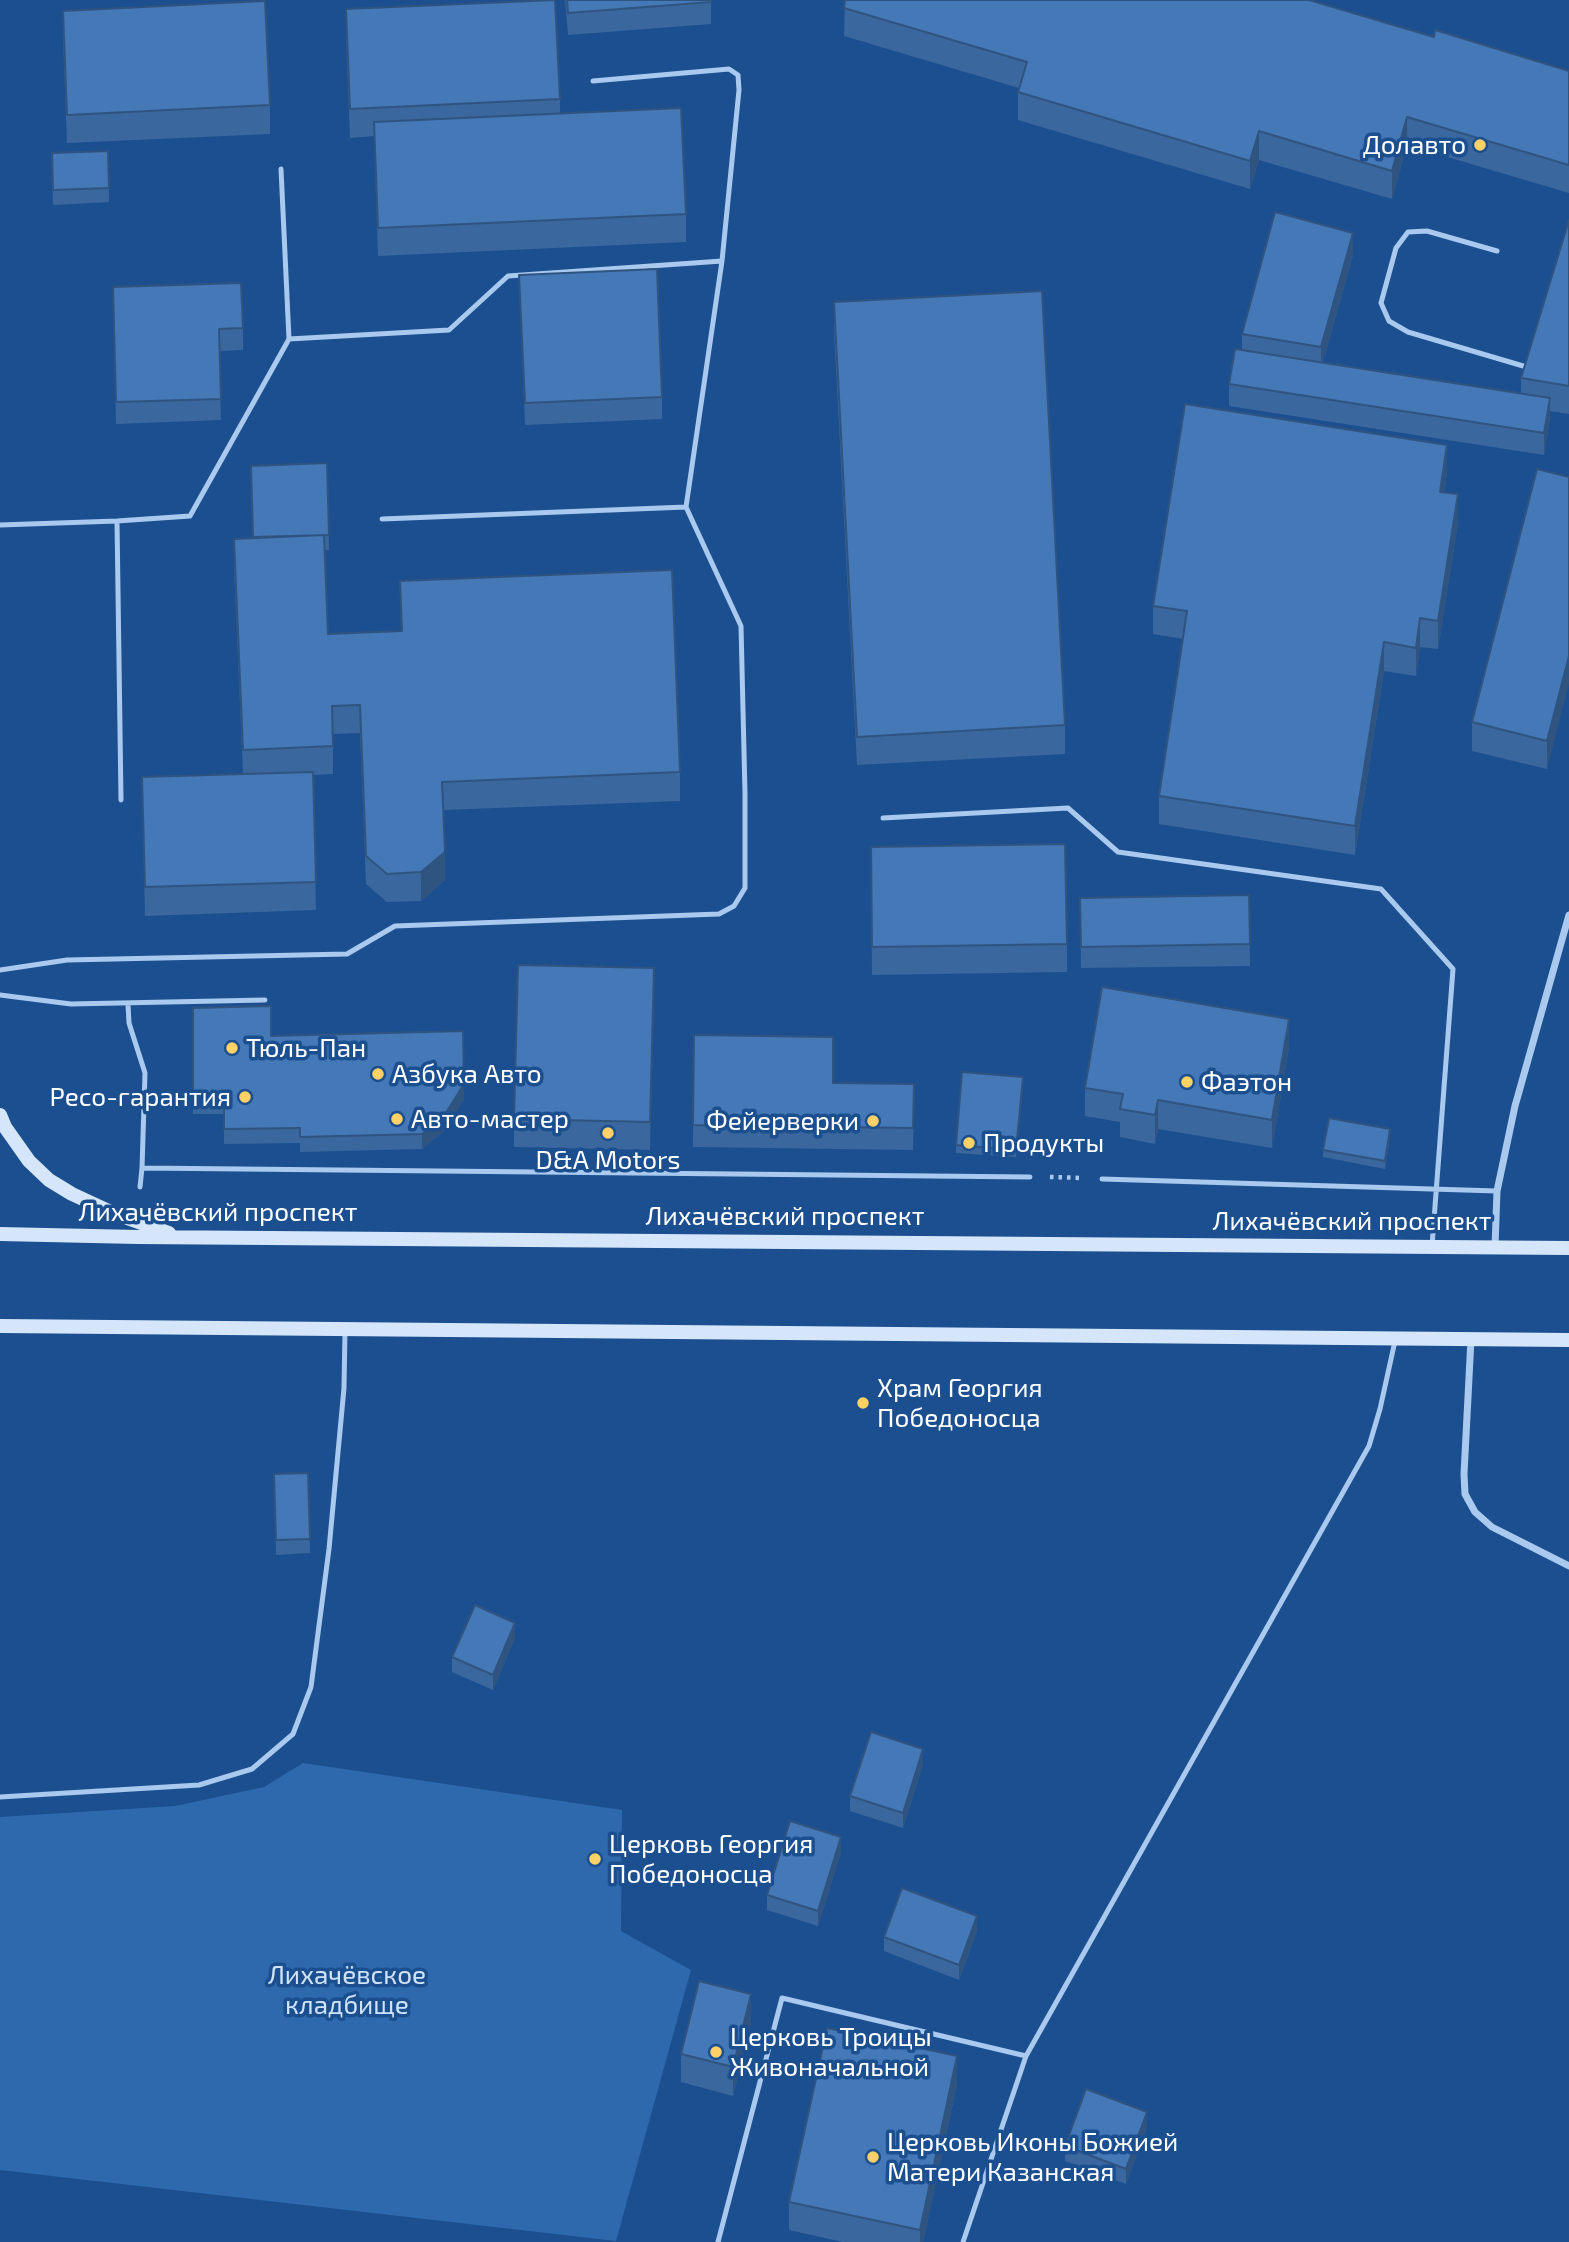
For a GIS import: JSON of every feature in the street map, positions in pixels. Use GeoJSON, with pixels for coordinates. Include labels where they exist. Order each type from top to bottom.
{"type":"FeatureCollection","features":[{"type":"Feature","properties":{"kind":"main road"},"geometry":{"type":"LineString","coordinates":[[0,1115],[5,1127],[29,1161],[48,1180],[113,1213],[177,1236]]}},
{"type":"Feature","properties":{"kind":"main road","name":"Лихачёвский проспект"},"geometry":{"type":"LineString","coordinates":[[0,1234],[1569,1248]]}},
{"type":"Feature","properties":{"kind":"main road"},"geometry":{"type":"LineString","coordinates":[[0,1326],[1569,1340]]}},
{"type":"Feature","properties":{"kind":"street"},"geometry":{"type":"LineString","coordinates":[[1496,1247],[1496,1191],[1515,1106],[1569,915]]}},
{"type":"Feature","properties":{"kind":"street"},"geometry":{"type":"LineString","coordinates":[[1471,1339],[1465,1494],[1475,1512],[1492,1527],[1569,1566]]}},
{"type":"Feature","properties":{"kind":"lane"},"geometry":{"type":"LineString","coordinates":[[0,970],[67,960],[347,954],[395,926],[719,914],[734,906],[745,888],[741,626],[686,507],[722,261],[739,90],[738,75],[729,69],[593,81]]}},
{"type":"Feature","properties":{"kind":"lane"},"geometry":{"type":"LineString","coordinates":[[0,525],[190,516],[289,339],[281,169]]}},
{"type":"Feature","properties":{"kind":"lane"},"geometry":{"type":"LineString","coordinates":[[1497,251],[1427,231],[1408,232],[1396,248],[1381,303],[1389,321],[1408,332],[1532,369]]}},
{"type":"Feature","properties":{"kind":"lane"},"geometry":{"type":"LineString","coordinates":[[289,339],[449,330],[509,276],[722,261]]}},
{"type":"Feature","properties":{"kind":"lane"},"geometry":{"type":"LineString","coordinates":[[382,519],[686,507]]}},
{"type":"Feature","properties":{"kind":"lane"},"geometry":{"type":"LineString","coordinates":[[117,521],[121,800]]}},
{"type":"Feature","properties":{"kind":"lane"},"geometry":{"type":"LineString","coordinates":[[883,818],[1068,808],[1118,852],[1381,889],[1453,969],[1432,1246]]}},
{"type":"Feature","properties":{"kind":"lane"},"geometry":{"type":"LineString","coordinates":[[0,995],[71,1004],[265,1000]]}},
{"type":"Feature","properties":{"kind":"lane"},"geometry":{"type":"LineString","coordinates":[[128,1004],[129,1023],[145,1073],[140,1187]]}},
{"type":"Feature","properties":{"kind":"lane"},"geometry":{"type":"LineString","coordinates":[[142,1168],[1030,1177]]}},
{"type":"Feature","properties":{"kind":"lane"},"geometry":{"type":"LineString","coordinates":[[1102,1179],[1496,1191]]}},
{"type":"Feature","properties":{"kind":"lane"},"geometry":{"type":"LineString","coordinates":[[0,1797],[200,1785],[252,1769],[293,1734],[311,1687],[324,1591],[344,1388],[345,1328]]}},
{"type":"Feature","properties":{"kind":"lane"},"geometry":{"type":"LineString","coordinates":[[963,2242],[1026,2056],[1369,1446],[1395,1338]]}},
{"type":"Feature","properties":{"kind":"lane"},"geometry":{"type":"LineString","coordinates":[[718,2242],[782,1998],[1026,2056]]}},
{"type":"Feature","properties":{"kind":"path"},"geometry":{"type":"LineString","coordinates":[[1030,1177],[1102,1179]]}},
{"type":"Feature","properties":{"kind":"green space","name":"Лихачёвское кладбище"},"geometry":{"type":"Polygon","coordinates":[[[303,1763],[622,1810],[621,1931],[691,1970],[616,2241],[0,2170],[0,1817],[175,1806],[264,1787],[303,1763]]]}},
{"type":"Feature","properties":{"kind":"building"},"geometry":{"type":"Polygon","coordinates":[[[555,0],[560,99],[350,109],[346,9],[555,0]]]}},
{"type":"Feature","properties":{"kind":"building"},"geometry":{"type":"Polygon","coordinates":[[[567,0],[711,0],[711,2],[568,13],[567,0]]]}},
{"type":"Feature","properties":{"kind":"building"},"geometry":{"type":"Polygon","coordinates":[[[845,0],[1309,0],[1434,37],[1435,30],[1569,71],[1569,165],[1407,117],[1392,171],[1259,131],[1250,161],[1018,92],[1027,62],[844,8],[845,0]]]}},
{"type":"Feature","properties":{"kind":"building"},"geometry":{"type":"Polygon","coordinates":[[[265,1],[270,105],[67,115],[63,11],[265,1]]]}},
{"type":"Feature","properties":{"kind":"building"},"geometry":{"type":"Polygon","coordinates":[[[681,108],[686,214],[378,228],[374,122],[681,108]]]}},
{"type":"Feature","properties":{"kind":"building"},"geometry":{"type":"Polygon","coordinates":[[[108,151],[109,188],[53,190],[52,153],[108,151]]]}},
{"type":"Feature","properties":{"kind":"building"},"geometry":{"type":"Polygon","coordinates":[[[1275,212],[1353,233],[1321,347],[1242,334],[1275,212]]]}},
{"type":"Feature","properties":{"kind":"building"},"geometry":{"type":"Polygon","coordinates":[[[1569,220],[1569,386],[1521,378],[1569,220]]]}},
{"type":"Feature","properties":{"kind":"building"},"geometry":{"type":"Polygon","coordinates":[[[657,269],[662,397],[525,403],[519,275],[657,269]]]}},
{"type":"Feature","properties":{"kind":"building"},"geometry":{"type":"Polygon","coordinates":[[[241,283],[243,328],[219,329],[221,399],[116,402],[113,287],[241,283]]]}},
{"type":"Feature","properties":{"kind":"building"},"geometry":{"type":"Polygon","coordinates":[[[1042,291],[1065,725],[857,737],[834,302],[1042,291]]]}},
{"type":"Feature","properties":{"kind":"building"},"geometry":{"type":"Polygon","coordinates":[[[1235,349],[1550,398],[1544,433],[1229,384],[1235,349]]]}},
{"type":"Feature","properties":{"kind":"building"},"geometry":{"type":"Polygon","coordinates":[[[1185,404],[1447,445],[1440,492],[1458,494],[1438,621],[1420,618],[1416,648],[1384,642],[1355,826],[1159,796],[1187,611],[1153,606],[1185,404]]]}},
{"type":"Feature","properties":{"kind":"building"},"geometry":{"type":"Polygon","coordinates":[[[327,463],[329,535],[253,537],[251,466],[327,463]]]}},
{"type":"Feature","properties":{"kind":"building"},"geometry":{"type":"Polygon","coordinates":[[[1537,469],[1569,477],[1569,656],[1547,741],[1472,722],[1537,469]]]}},
{"type":"Feature","properties":{"kind":"building"},"geometry":{"type":"Polygon","coordinates":[[[324,535],[328,634],[402,631],[400,581],[672,570],[680,772],[442,782],[445,852],[421,872],[387,874],[366,856],[360,705],[332,706],[333,746],[243,750],[234,539],[324,535]]]}},
{"type":"Feature","properties":{"kind":"building"},"geometry":{"type":"Polygon","coordinates":[[[313,772],[316,882],[145,887],[142,777],[313,772]]]}},
{"type":"Feature","properties":{"kind":"building"},"geometry":{"type":"Polygon","coordinates":[[[1065,844],[1067,944],[872,947],[871,847],[1065,844]]]}},
{"type":"Feature","properties":{"kind":"building"},"geometry":{"type":"Polygon","coordinates":[[[1249,895],[1250,944],[1081,947],[1080,898],[1249,895]]]}},
{"type":"Feature","properties":{"kind":"building"},"geometry":{"type":"Polygon","coordinates":[[[518,965],[654,968],[650,1122],[514,1119],[518,965]]]}},
{"type":"Feature","properties":{"kind":"building","name":"Фаэтон"},"geometry":{"type":"Polygon","coordinates":[[[1102,987],[1289,1019],[1272,1120],[1158,1100],[1155,1115],[1120,1109],[1123,1094],[1085,1088],[1102,987]]]}},
{"type":"Feature","properties":{"kind":"building"},"geometry":{"type":"Polygon","coordinates":[[[271,1006],[271,1036],[463,1031],[464,1084],[444,1116],[422,1134],[300,1137],[300,1128],[224,1129],[224,1099],[193,1099],[193,1008],[271,1006]]]}},
{"type":"Feature","properties":{"kind":"building"},"geometry":{"type":"Polygon","coordinates":[[[694,1035],[833,1037],[833,1083],[914,1084],[913,1128],[693,1125],[694,1035]]]}},
{"type":"Feature","properties":{"kind":"building"},"geometry":{"type":"Polygon","coordinates":[[[962,1072],[1023,1077],[1016,1150],[956,1145],[962,1072]]]}},
{"type":"Feature","properties":{"kind":"building"},"geometry":{"type":"Polygon","coordinates":[[[1329,1118],[1390,1129],[1385,1161],[1323,1150],[1329,1118]]]}},
{"type":"Feature","properties":{"kind":"building"},"geometry":{"type":"Polygon","coordinates":[[[308,1473],[310,1539],[276,1540],[274,1474],[308,1473]]]}},
{"type":"Feature","properties":{"kind":"building"},"geometry":{"type":"Polygon","coordinates":[[[475,1605],[515,1623],[493,1675],[452,1657],[475,1605]]]}},
{"type":"Feature","properties":{"kind":"building"},"geometry":{"type":"Polygon","coordinates":[[[871,1732],[923,1749],[903,1813],[850,1796],[871,1732]]]}},
{"type":"Feature","properties":{"kind":"building"},"geometry":{"type":"Polygon","coordinates":[[[790,1821],[841,1837],[818,1911],[767,1895],[790,1821]]]}},
{"type":"Feature","properties":{"kind":"building"},"geometry":{"type":"Polygon","coordinates":[[[902,1888],[977,1916],[959,1965],[884,1937],[902,1888]]]}},
{"type":"Feature","properties":{"kind":"building"},"geometry":{"type":"Polygon","coordinates":[[[699,1981],[751,1994],[733,2067],[681,2054],[699,1981]]]}},
{"type":"Feature","properties":{"kind":"building","name":"Церковь Иконы Божией Матери Казанская"},"geometry":{"type":"Polygon","coordinates":[[[827,2028],[957,2056],[920,2230],[789,2202],[827,2028]]]}},
{"type":"Feature","properties":{"kind":"building"},"geometry":{"type":"Polygon","coordinates":[[[1086,2089],[1147,2112],[1126,2169],[1065,2146],[1086,2089]]]}},
{"type":"Feature","properties":{"kind":"place","name":"Долавто"},"geometry":{"type":"Point","coordinates":[1480,145]}},
{"type":"Feature","properties":{"kind":"place","name":"Тюль-Пан"},"geometry":{"type":"Point","coordinates":[232,1048]}},
{"type":"Feature","properties":{"kind":"place","name":"Азбука Авто"},"geometry":{"type":"Point","coordinates":[378,1074]}},
{"type":"Feature","properties":{"kind":"place","name":"Фаэтон"},"geometry":{"type":"Point","coordinates":[1187,1082]}},
{"type":"Feature","properties":{"kind":"place","name":"Ресо-гарантия"},"geometry":{"type":"Point","coordinates":[245,1097]}},
{"type":"Feature","properties":{"kind":"place","name":"Авто-мастер"},"geometry":{"type":"Point","coordinates":[397,1119]}},
{"type":"Feature","properties":{"kind":"place","name":"Фейерверки"},"geometry":{"type":"Point","coordinates":[873,1121]}},
{"type":"Feature","properties":{"kind":"place","name":"D&A Motors"},"geometry":{"type":"Point","coordinates":[608,1133]}},
{"type":"Feature","properties":{"kind":"place","name":"Продукты"},"geometry":{"type":"Point","coordinates":[969,1143]}},
{"type":"Feature","properties":{"kind":"place","name":"Храм Георгия Победоносца"},"geometry":{"type":"Point","coordinates":[863,1403]}},
{"type":"Feature","properties":{"kind":"place","name":"Церковь Георгия Победоносца"},"geometry":{"type":"Point","coordinates":[595,1859]}},
{"type":"Feature","properties":{"kind":"place","name":"Церковь Троицы Живоначальной"},"geometry":{"type":"Point","coordinates":[716,2052]}},
{"type":"Feature","properties":{"kind":"place","name":"Церковь Иконы Божией Матери Казанская"},"geometry":{"type":"Point","coordinates":[873,2157]}}]}
